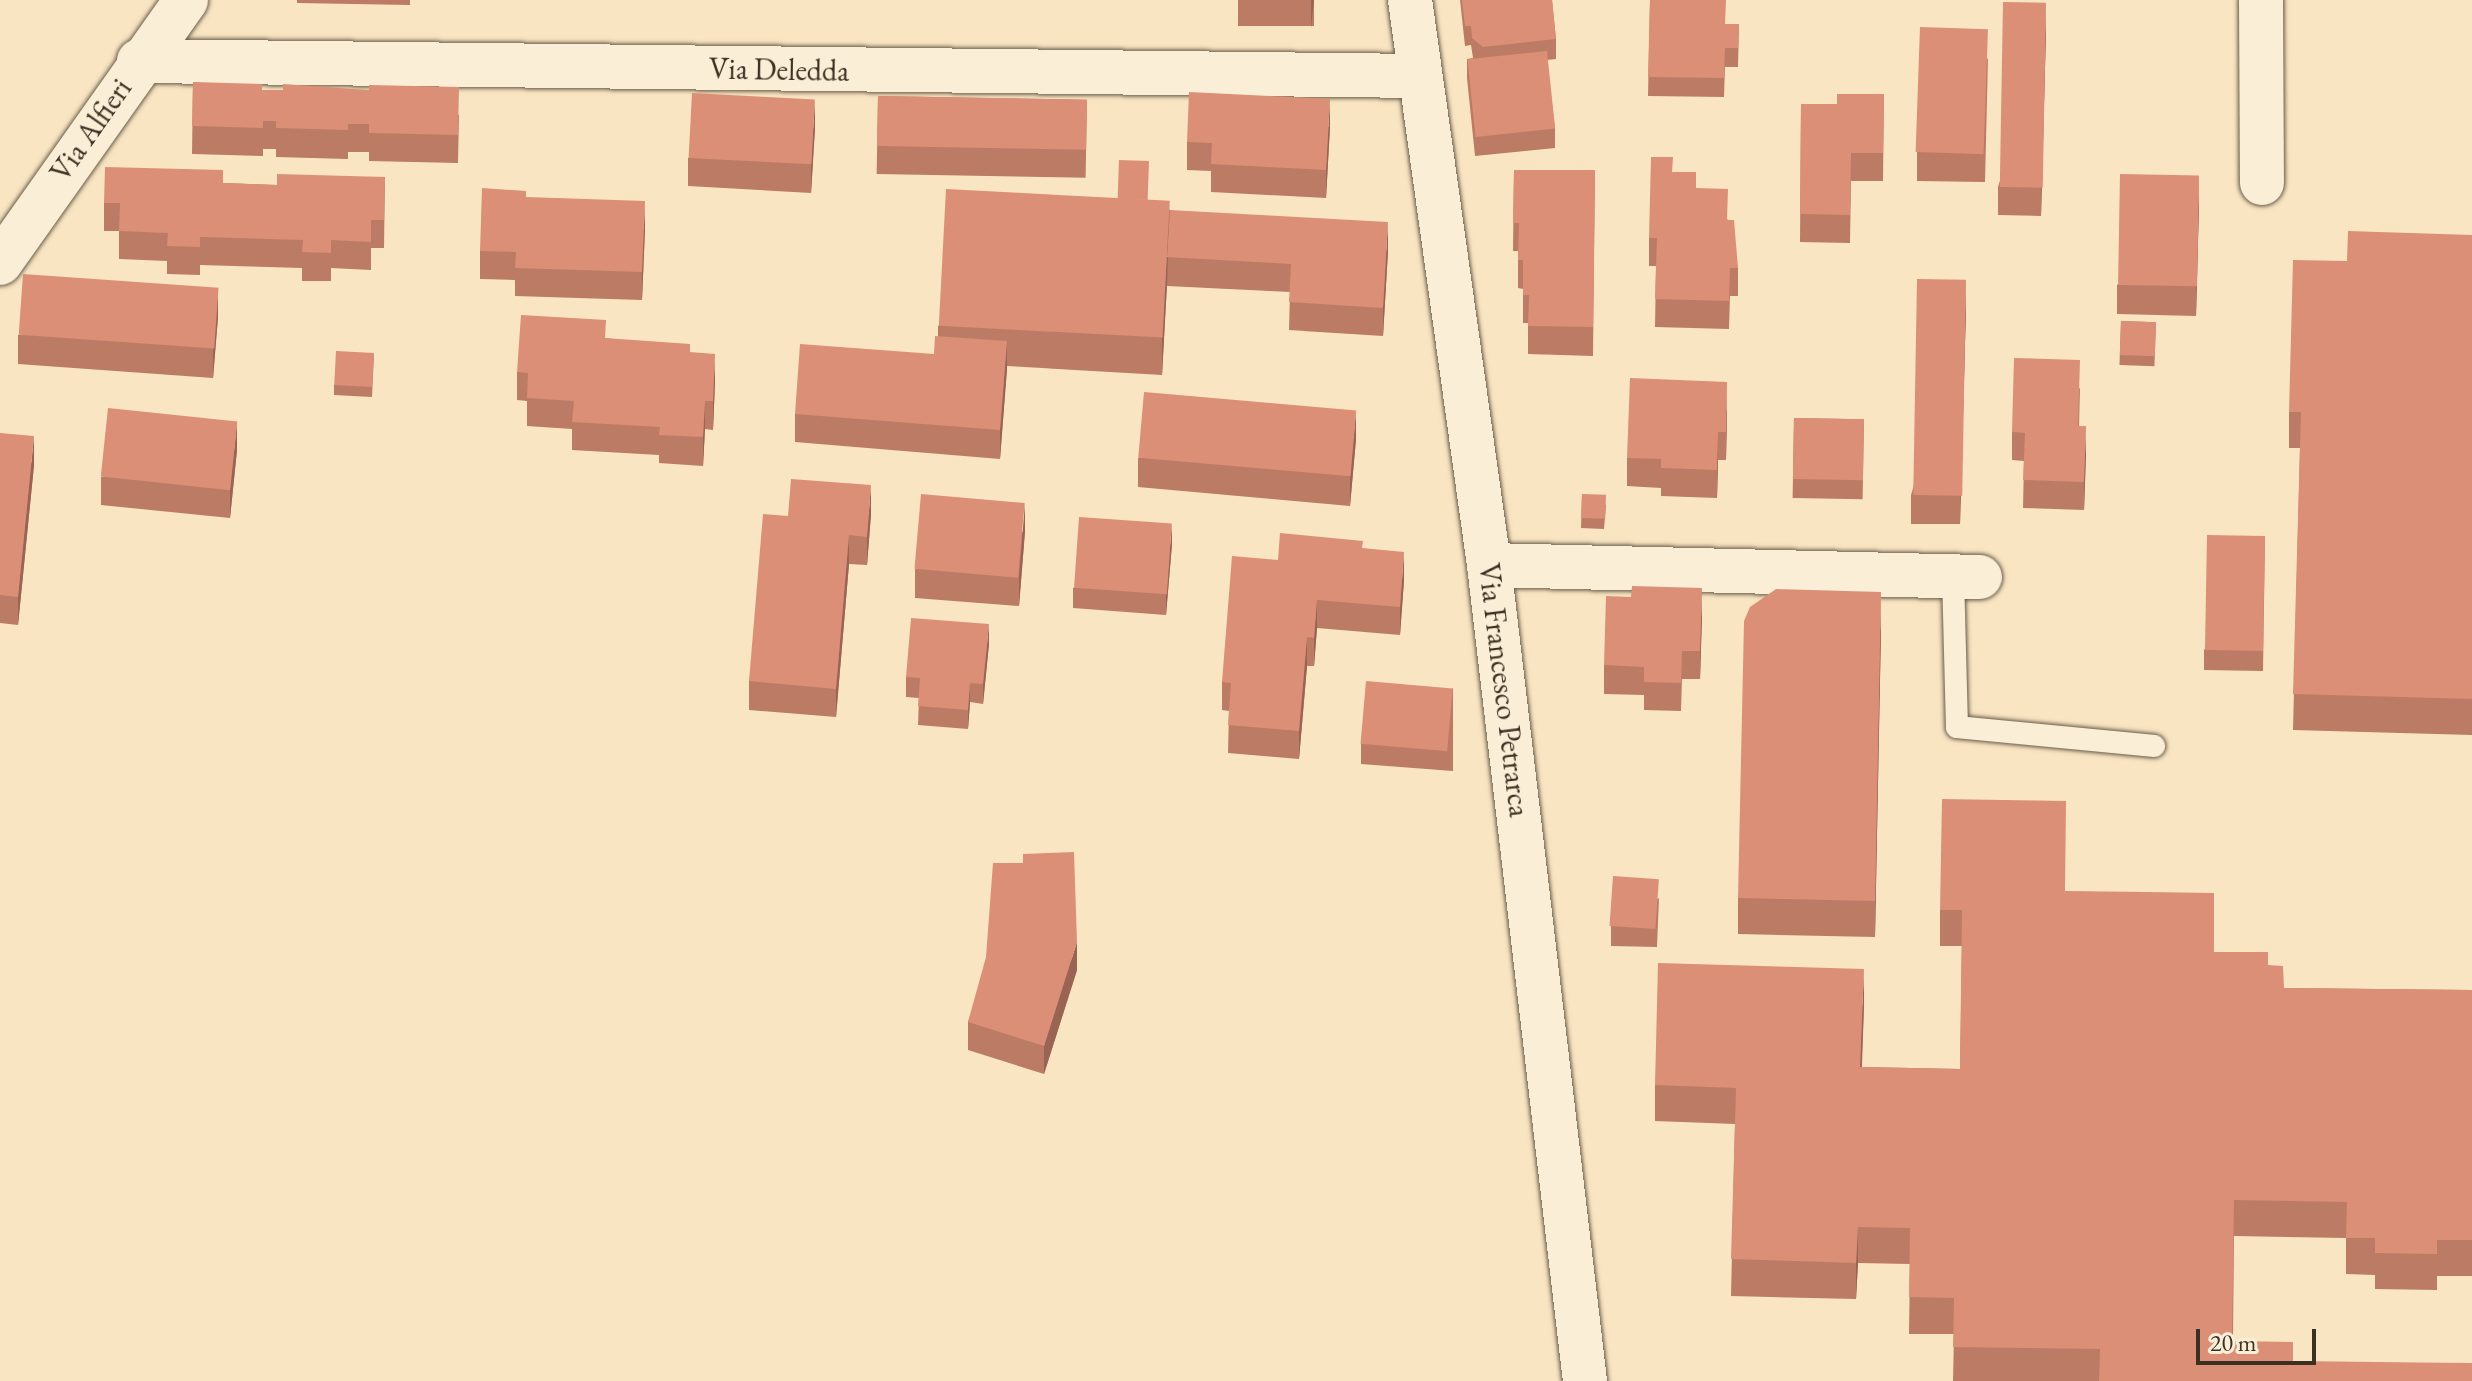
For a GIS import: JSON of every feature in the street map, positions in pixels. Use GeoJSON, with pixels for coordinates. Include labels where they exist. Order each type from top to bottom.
{"type":"FeatureCollection","features":[{"type":"Feature","properties":{"kind":"street","name":"Via Alfieri"},"geometry":{"type":"LineString","coordinates":[[0,263],[139,61],[186,0]]}},
{"type":"Feature","properties":{"kind":"street","name":"Via Francesco Petrarca"},"geometry":{"type":"LineString","coordinates":[[1410,0],[1418,76],[1489,565],[1585,1381]]}},
{"type":"Feature","properties":{"kind":"street"},"geometry":{"type":"LineString","coordinates":[[2261,0],[2262,183]]}},
{"type":"Feature","properties":{"kind":"street","name":"Via Deledda"},"geometry":{"type":"LineString","coordinates":[[139,61],[1418,76]]}},
{"type":"Feature","properties":{"kind":"street"},"geometry":{"type":"LineString","coordinates":[[1489,565],[1966,576]]}},
{"type":"Feature","properties":{"kind":"lane"},"geometry":{"type":"LineString","coordinates":[[1966,576],[1957,727],[2154,746]]}},
{"type":"Feature","properties":{"kind":"building"},"geometry":{"type":"Polygon","coordinates":[[[1462,0],[1552,0],[1556,39],[1483,47],[1472,38],[1471,26],[1465,26],[1462,0]]]}},
{"type":"Feature","properties":{"kind":"building"},"geometry":{"type":"Polygon","coordinates":[[[1650,0],[1726,0],[1725,24],[1739,24],[1738,48],[1725,48],[1724,78],[1648,77],[1650,0]]]}},
{"type":"Feature","properties":{"kind":"building"},"geometry":{"type":"Polygon","coordinates":[[[2003,2],[2046,3],[2043,188],[2000,187],[2003,2]]]}},
{"type":"Feature","properties":{"kind":"building"},"geometry":{"type":"Polygon","coordinates":[[[1920,27],[1988,29],[1984,154],[1916,152],[1920,27]]]}},
{"type":"Feature","properties":{"kind":"building"},"geometry":{"type":"Polygon","coordinates":[[[1547,51],[1555,129],[1476,137],[1467,59],[1547,51]]]}},
{"type":"Feature","properties":{"kind":"building"},"geometry":{"type":"Polygon","coordinates":[[[193,82],[262,84],[262,90],[283,90],[283,84],[369,90],[369,85],[459,87],[458,135],[369,133],[369,124],[348,124],[348,130],[276,128],[276,121],[263,121],[263,128],[192,126],[193,82]]]}},
{"type":"Feature","properties":{"kind":"building"},"geometry":{"type":"Polygon","coordinates":[[[1189,92],[1330,99],[1326,170],[1211,164],[1212,143],[1187,142],[1189,92]]]}},
{"type":"Feature","properties":{"kind":"building"},"geometry":{"type":"Polygon","coordinates":[[[692,93],[815,99],[811,164],[689,158],[692,93]]]}},
{"type":"Feature","properties":{"kind":"building"},"geometry":{"type":"Polygon","coordinates":[[[1837,94],[1884,94],[1883,153],[1851,153],[1850,215],[1800,214],[1801,104],[1837,104],[1837,94]]]}},
{"type":"Feature","properties":{"kind":"building"},"geometry":{"type":"Polygon","coordinates":[[[878,96],[1087,100],[1086,150],[877,146],[878,96]]]}},
{"type":"Feature","properties":{"kind":"building"},"geometry":{"type":"Polygon","coordinates":[[[1651,157],[1673,157],[1672,172],[1696,172],[1696,188],[1728,189],[1727,220],[1734,220],[1738,268],[1730,268],[1729,301],[1655,299],[1657,238],[1649,238],[1651,157]]]}},
{"type":"Feature","properties":{"kind":"building"},"geometry":{"type":"Polygon","coordinates":[[[1119,160],[1149,161],[1148,200],[1118,199],[1119,160]]]}},
{"type":"Feature","properties":{"kind":"building"},"geometry":{"type":"Polygon","coordinates":[[[105,167],[223,170],[223,183],[277,185],[277,174],[385,177],[384,220],[371,220],[371,242],[331,240],[331,253],[302,252],[303,240],[200,237],[200,247],[167,246],[168,233],[119,231],[120,203],[104,203],[105,167]]]}},
{"type":"Feature","properties":{"kind":"building"},"geometry":{"type":"Polygon","coordinates":[[[1514,170],[1595,170],[1593,327],[1528,326],[1529,295],[1523,295],[1523,260],[1518,260],[1519,223],[1513,223],[1514,170]]]}},
{"type":"Feature","properties":{"kind":"building"},"geometry":{"type":"Polygon","coordinates":[[[2120,174],[2199,175],[2197,286],[2118,285],[2120,174]]]}},
{"type":"Feature","properties":{"kind":"building"},"geometry":{"type":"Polygon","coordinates":[[[482,188],[526,191],[526,197],[645,201],[642,272],[515,268],[516,252],[480,251],[482,188]]]}},
{"type":"Feature","properties":{"kind":"building"},"geometry":{"type":"Polygon","coordinates":[[[946,189],[1170,201],[1163,338],[939,326],[946,189]]]}},
{"type":"Feature","properties":{"kind":"building"},"geometry":{"type":"Polygon","coordinates":[[[1170,210],[1388,222],[1383,308],[1289,302],[1291,264],[1167,257],[1170,210]]]}},
{"type":"Feature","properties":{"kind":"building"},"geometry":{"type":"Polygon","coordinates":[[[2348,231],[2472,235],[2472,699],[2293,694],[2301,412],[2289,412],[2293,260],[2347,261],[2348,231]]]}},
{"type":"Feature","properties":{"kind":"building"},"geometry":{"type":"Polygon","coordinates":[[[23,274],[219,288],[214,349],[19,335],[23,274]]]}},
{"type":"Feature","properties":{"kind":"building"},"geometry":{"type":"Polygon","coordinates":[[[1917,279],[1966,280],[1962,496],[1913,495],[1917,279]]]}},
{"type":"Feature","properties":{"kind":"building"},"geometry":{"type":"Polygon","coordinates":[[[521,315],[606,320],[605,338],[690,344],[690,352],[715,354],[713,401],[705,401],[703,437],[659,435],[660,427],[572,422],[574,401],[527,398],[528,373],[517,372],[521,315]]]}},
{"type":"Feature","properties":{"kind":"building"},"geometry":{"type":"Polygon","coordinates":[[[2121,321],[2156,322],[2155,356],[2120,355],[2121,321]]]}},
{"type":"Feature","properties":{"kind":"building"},"geometry":{"type":"Polygon","coordinates":[[[935,336],[1007,341],[1000,430],[795,414],[800,344],[934,354],[935,336]]]}},
{"type":"Feature","properties":{"kind":"building"},"geometry":{"type":"Polygon","coordinates":[[[336,351],[374,353],[372,387],[334,385],[336,351]]]}},
{"type":"Feature","properties":{"kind":"building"},"geometry":{"type":"Polygon","coordinates":[[[2014,358],[2080,360],[2078,426],[2086,426],[2084,482],[2023,480],[2025,433],[2012,432],[2014,358]]]}},
{"type":"Feature","properties":{"kind":"building"},"geometry":{"type":"Polygon","coordinates":[[[1630,378],[1727,382],[1726,432],[1718,432],[1717,470],[1661,468],[1661,459],[1627,458],[1630,378]]]}},
{"type":"Feature","properties":{"kind":"building"},"geometry":{"type":"Polygon","coordinates":[[[1144,392],[1356,411],[1350,476],[1138,458],[1144,392]]]}},
{"type":"Feature","properties":{"kind":"building"},"geometry":{"type":"Polygon","coordinates":[[[108,408],[237,422],[230,490],[101,477],[108,408]]]}},
{"type":"Feature","properties":{"kind":"building"},"geometry":{"type":"Polygon","coordinates":[[[1794,418],[1864,419],[1863,480],[1793,479],[1794,418]]]}},
{"type":"Feature","properties":{"kind":"building"},"geometry":{"type":"Polygon","coordinates":[[[0,433],[34,436],[18,597],[0,595],[0,433]]]}},
{"type":"Feature","properties":{"kind":"building"},"geometry":{"type":"Polygon","coordinates":[[[791,479],[871,485],[867,537],[849,535],[836,689],[749,681],[763,514],[788,516],[791,479]]]}},
{"type":"Feature","properties":{"kind":"building"},"geometry":{"type":"Polygon","coordinates":[[[921,494],[1025,503],[1018,578],[914,569],[921,494]]]}},
{"type":"Feature","properties":{"kind":"building"},"geometry":{"type":"Polygon","coordinates":[[[1582,494],[1606,495],[1605,519],[1581,518],[1582,494]]]}},
{"type":"Feature","properties":{"kind":"building"},"geometry":{"type":"Polygon","coordinates":[[[1079,517],[1172,523],[1167,594],[1074,588],[1079,517]]]}},
{"type":"Feature","properties":{"kind":"building"},"geometry":{"type":"Polygon","coordinates":[[[1280,533],[1363,541],[1362,548],[1404,552],[1400,607],[1317,600],[1314,638],[1307,637],[1299,731],[1228,725],[1231,683],[1222,682],[1232,556],[1278,560],[1280,533]]]}},
{"type":"Feature","properties":{"kind":"building"},"geometry":{"type":"Polygon","coordinates":[[[2207,535],[2265,536],[2263,651],[2205,650],[2207,535]]]}},
{"type":"Feature","properties":{"kind":"building"},"geometry":{"type":"Polygon","coordinates":[[[1632,586],[1702,588],[1700,651],[1682,651],[1681,683],[1644,682],[1644,667],[1604,665],[1606,596],[1631,597],[1632,586]]]}},
{"type":"Feature","properties":{"kind":"building"},"geometry":{"type":"Polygon","coordinates":[[[1776,589],[1881,592],[1875,901],[1738,898],[1744,621],[1750,607],[1776,589]]]}},
{"type":"Feature","properties":{"kind":"building"},"geometry":{"type":"Polygon","coordinates":[[[911,618],[989,624],[983,684],[970,683],[968,710],[918,706],[920,678],[906,677],[911,618]]]}},
{"type":"Feature","properties":{"kind":"building"},"geometry":{"type":"Polygon","coordinates":[[[1366,681],[1453,689],[1447,751],[1361,744],[1366,681]]]}},
{"type":"Feature","properties":{"kind":"building"},"geometry":{"type":"Polygon","coordinates":[[[1942,799],[2066,801],[2065,891],[2214,893],[2214,952],[2268,952],[2268,965],[2283,966],[2284,988],[2472,990],[2472,1240],[2437,1240],[2437,1254],[2375,1253],[2375,1238],[2346,1238],[2347,1202],[2234,1200],[2232,1341],[2293,1342],[2293,1361],[2472,1363],[2472,1381],[2099,1381],[2100,1349],[1953,1347],[1954,1298],[1909,1297],[1910,1228],[1858,1227],[1856,1263],[1731,1259],[1736,1088],[1655,1085],[1658,963],[1864,969],[1860,1067],[1960,1069],[1962,910],[1940,910],[1942,799]]]}},
{"type":"Feature","properties":{"kind":"building"},"geometry":{"type":"Polygon","coordinates":[[[1074,852],[1077,942],[1044,1046],[968,1022],[986,957],[993,863],[1023,863],[1023,854],[1074,852]]]}},
{"type":"Feature","properties":{"kind":"building"},"geometry":{"type":"Polygon","coordinates":[[[1613,876],[1659,879],[1655,929],[1610,926],[1613,876]]]}}]}
